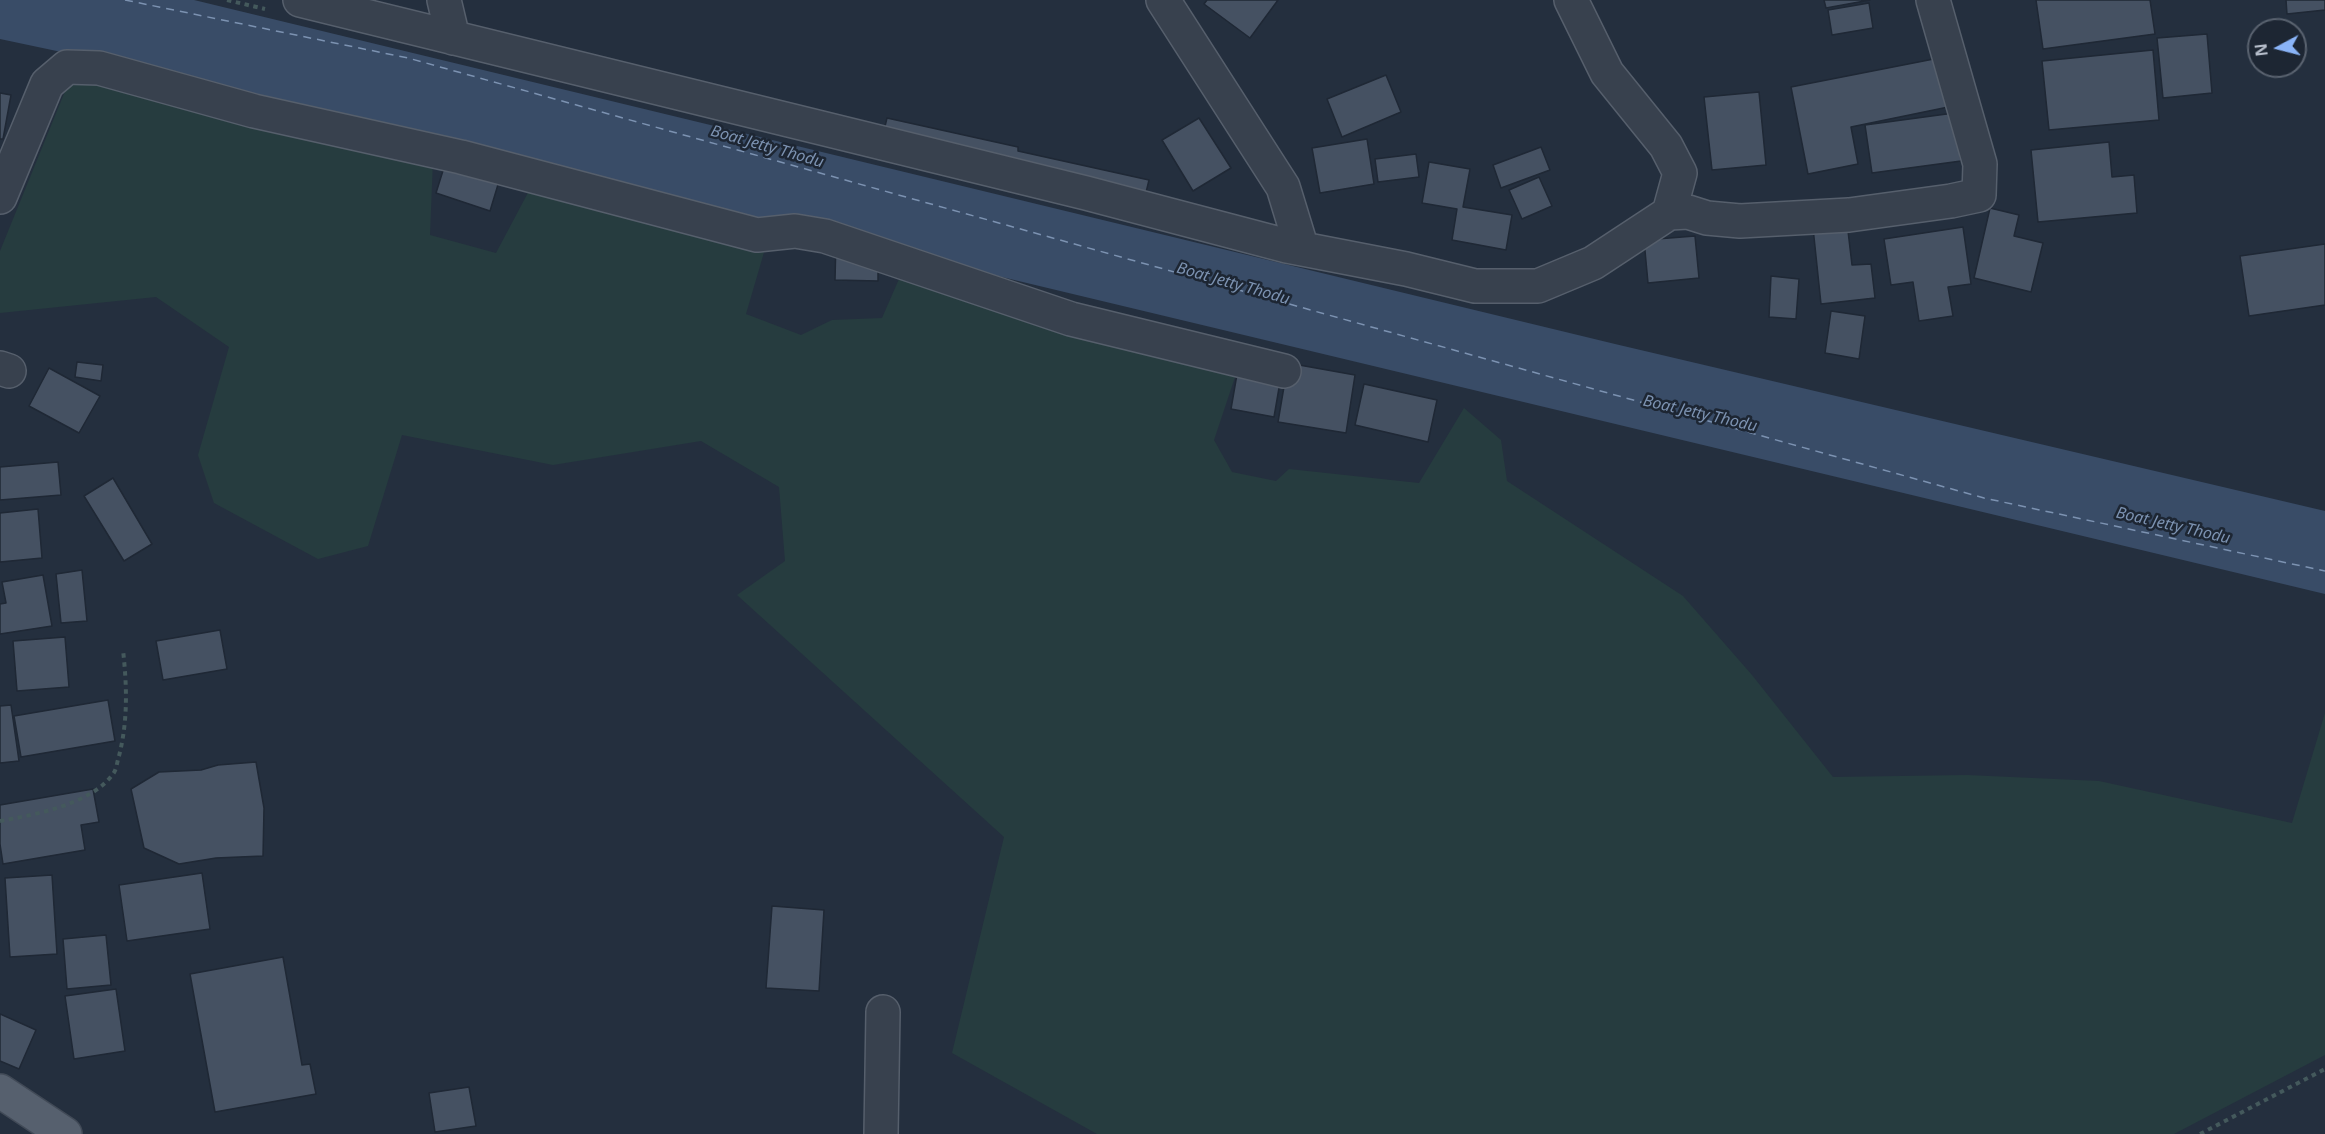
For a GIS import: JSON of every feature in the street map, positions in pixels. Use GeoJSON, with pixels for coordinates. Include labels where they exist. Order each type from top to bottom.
{"type":"FeatureCollection","features":[{"type":"Feature","properties":{"kind":"main road"},"geometry":{"type":"LineString","coordinates":[[0,1091],[65,1134]]}},
{"type":"Feature","properties":{"kind":"street"},"geometry":{"type":"LineString","coordinates":[[300,0],[1075,190],[1302,249],[1406,269],[1475,286],[1538,286],[1593,263],[1669,213],[1688,212],[1707,218],[1740,221],[1849,215],[1979,195],[1980,164],[1933,0]]}},
{"type":"Feature","properties":{"kind":"street"},"geometry":{"type":"LineString","coordinates":[[444,0],[453,38]]}},
{"type":"Feature","properties":{"kind":"street"},"geometry":{"type":"LineString","coordinates":[[1163,0],[1283,187],[1302,249]]}},
{"type":"Feature","properties":{"kind":"street"},"geometry":{"type":"LineString","coordinates":[[1571,0],[1607,73],[1666,146],[1680,173],[1669,213]]}},
{"type":"Feature","properties":{"kind":"street"},"geometry":{"type":"LineString","coordinates":[[0,196],[47,84],[67,67],[99,68],[254,111],[473,160],[757,235],[795,231],[825,236],[1071,318],[1284,371]]}},
{"type":"Feature","properties":{"kind":"street"},"geometry":{"type":"LineString","coordinates":[[881,1134],[883,1012]]}},
{"type":"Feature","properties":{"kind":"path"},"geometry":{"type":"LineString","coordinates":[[0,821],[37,814],[71,802],[96,790],[114,773],[124,736],[127,683],[123,650]]}},
{"type":"Feature","properties":{"kind":"path"},"geometry":{"type":"LineString","coordinates":[[2200,1134],[2325,1070]]}},
{"type":"Feature","properties":{"kind":"green space"},"geometry":{"type":"Polygon","coordinates":[[[70,79],[433,160],[430,235],[496,253],[531,187],[765,249],[746,314],[801,335],[832,320],[882,318],[899,279],[1163,358],[1237,371],[1214,440],[1232,472],[1276,481],[1289,469],[1419,483],[1464,408],[1501,440],[1507,481],[1683,596],[1752,675],[1833,777],[1967,775],[2099,781],[2292,823],[2325,713],[2325,1055],[2174,1134],[1097,1134],[952,1053],[1004,837],[737,595],[785,561],[779,487],[701,441],[553,465],[402,435],[368,546],[318,559],[214,503],[198,455],[229,347],[156,297],[0,313],[0,251],[70,79]]]}},
{"type":"Feature","properties":{"kind":"water","name":"Boat Jetty Thodu"},"geometry":{"type":"Polygon","coordinates":[[[0,0],[194,0],[1615,344],[2325,511],[2325,594],[910,255],[241,90],[0,39],[0,0]]]}},
{"type":"Feature","properties":{"kind":"building"},"geometry":{"type":"Polygon","coordinates":[[[1207,0],[1278,0],[1250,38],[1204,4],[1207,0]]]}},
{"type":"Feature","properties":{"kind":"building"},"geometry":{"type":"Polygon","coordinates":[[[1824,0],[1870,0],[1826,8],[1824,0]]]}},
{"type":"Feature","properties":{"kind":"building"},"geometry":{"type":"Polygon","coordinates":[[[2036,0],[2150,0],[2155,34],[2043,49],[2036,0]]]}},
{"type":"Feature","properties":{"kind":"building"},"geometry":{"type":"Polygon","coordinates":[[[2286,0],[2325,0],[2325,10],[2287,14],[2286,0]]]}},
{"type":"Feature","properties":{"kind":"building"},"geometry":{"type":"Polygon","coordinates":[[[1869,3],[1873,28],[1832,35],[1828,10],[1869,3]]]}},
{"type":"Feature","properties":{"kind":"building"},"geometry":{"type":"Polygon","coordinates":[[[2207,34],[2212,93],[2163,98],[2157,38],[2207,34]]]}},
{"type":"Feature","properties":{"kind":"building"},"geometry":{"type":"Polygon","coordinates":[[[2153,50],[2159,120],[2049,130],[2042,61],[2153,50]]]}},
{"type":"Feature","properties":{"kind":"building"},"geometry":{"type":"Polygon","coordinates":[[[1949,56],[1958,105],[1851,127],[1858,164],[1808,174],[1791,87],[1949,56]]]}},
{"type":"Feature","properties":{"kind":"building"},"geometry":{"type":"Polygon","coordinates":[[[1386,75],[1401,112],[1342,137],[1327,99],[1386,75]]]}},
{"type":"Feature","properties":{"kind":"building"},"geometry":{"type":"Polygon","coordinates":[[[1759,92],[1766,165],[1712,170],[1704,97],[1759,92]]]}},
{"type":"Feature","properties":{"kind":"building"},"geometry":{"type":"Polygon","coordinates":[[[0,93],[11,95],[3,139],[0,139],[0,93]]]}},
{"type":"Feature","properties":{"kind":"building"},"geometry":{"type":"Polygon","coordinates":[[[1954,113],[1961,161],[1872,173],[1865,125],[1954,113]]]}},
{"type":"Feature","properties":{"kind":"building"},"geometry":{"type":"Polygon","coordinates":[[[887,118],[1018,147],[1018,151],[1149,180],[1143,205],[880,147],[887,118]]]}},
{"type":"Feature","properties":{"kind":"building"},"geometry":{"type":"Polygon","coordinates":[[[1199,118],[1231,168],[1193,191],[1162,140],[1199,118]]]}},
{"type":"Feature","properties":{"kind":"building"},"geometry":{"type":"Polygon","coordinates":[[[1367,139],[1374,184],[1320,193],[1312,148],[1367,139]]]}},
{"type":"Feature","properties":{"kind":"building"},"geometry":{"type":"Polygon","coordinates":[[[2109,142],[2112,177],[2134,175],[2137,213],[2038,222],[2031,150],[2109,142]]]}},
{"type":"Feature","properties":{"kind":"building"},"geometry":{"type":"Polygon","coordinates":[[[1541,147],[1550,170],[1501,188],[1493,165],[1541,147]]]}},
{"type":"Feature","properties":{"kind":"building"},"geometry":{"type":"Polygon","coordinates":[[[1416,154],[1419,177],[1378,182],[1375,159],[1416,154]]]}},
{"type":"Feature","properties":{"kind":"building"},"geometry":{"type":"Polygon","coordinates":[[[446,161],[500,178],[490,211],[436,193],[446,161]]]}},
{"type":"Feature","properties":{"kind":"building"},"geometry":{"type":"Polygon","coordinates":[[[1429,162],[1470,169],[1463,207],[1512,215],[1506,250],[1452,240],[1457,209],[1422,203],[1429,162]]]}},
{"type":"Feature","properties":{"kind":"building"},"geometry":{"type":"Polygon","coordinates":[[[1539,177],[1552,206],[1522,219],[1509,190],[1539,177]]]}},
{"type":"Feature","properties":{"kind":"building"},"geometry":{"type":"Polygon","coordinates":[[[1990,208],[2019,215],[2014,236],[2043,243],[2031,292],[1974,278],[1990,208]]]}},
{"type":"Feature","properties":{"kind":"building"},"geometry":{"type":"Polygon","coordinates":[[[1846,214],[1852,265],[1871,264],[1875,298],[1821,304],[1812,218],[1846,214]]]}},
{"type":"Feature","properties":{"kind":"building"},"geometry":{"type":"Polygon","coordinates":[[[1963,227],[1971,284],[1948,287],[1953,316],[1919,321],[1913,282],[1891,285],[1884,239],[1963,227]]]}},
{"type":"Feature","properties":{"kind":"building"},"geometry":{"type":"Polygon","coordinates":[[[1695,236],[1699,278],[1648,283],[1644,240],[1695,236]]]}},
{"type":"Feature","properties":{"kind":"building"},"geometry":{"type":"Polygon","coordinates":[[[836,240],[878,241],[878,281],[835,280],[836,240]]]}},
{"type":"Feature","properties":{"kind":"building"},"geometry":{"type":"Polygon","coordinates":[[[2325,244],[2325,305],[2249,316],[2240,256],[2325,244]]]}},
{"type":"Feature","properties":{"kind":"building"},"geometry":{"type":"Polygon","coordinates":[[[1771,276],[1799,279],[1796,319],[1769,317],[1771,276]]]}},
{"type":"Feature","properties":{"kind":"building"},"geometry":{"type":"Polygon","coordinates":[[[1831,311],[1865,316],[1859,359],[1825,353],[1831,311]]]}},
{"type":"Feature","properties":{"kind":"building"},"geometry":{"type":"Polygon","coordinates":[[[1241,351],[1284,359],[1274,417],[1231,409],[1241,351]]]}},
{"type":"Feature","properties":{"kind":"building"},"geometry":{"type":"Polygon","coordinates":[[[77,362],[103,365],[101,381],[75,377],[77,362]]]}},
{"type":"Feature","properties":{"kind":"building"},"geometry":{"type":"Polygon","coordinates":[[[1288,363],[1355,375],[1346,433],[1278,422],[1288,363]]]}},
{"type":"Feature","properties":{"kind":"building"},"geometry":{"type":"Polygon","coordinates":[[[49,368],[100,396],[79,433],[29,406],[49,368]]]}},
{"type":"Feature","properties":{"kind":"building"},"geometry":{"type":"Polygon","coordinates":[[[1364,384],[1437,400],[1428,442],[1355,425],[1364,384]]]}},
{"type":"Feature","properties":{"kind":"building"},"geometry":{"type":"Polygon","coordinates":[[[58,462],[61,495],[0,500],[0,467],[58,462]]]}},
{"type":"Feature","properties":{"kind":"building"},"geometry":{"type":"Polygon","coordinates":[[[113,478],[152,544],[124,561],[84,496],[113,478]]]}},
{"type":"Feature","properties":{"kind":"building"},"geometry":{"type":"Polygon","coordinates":[[[38,509],[42,558],[0,562],[0,513],[38,509]]]}},
{"type":"Feature","properties":{"kind":"building"},"geometry":{"type":"Polygon","coordinates":[[[82,570],[87,621],[61,623],[56,574],[82,570]]]}},
{"type":"Feature","properties":{"kind":"building"},"geometry":{"type":"Polygon","coordinates":[[[43,575],[52,626],[0,634],[0,604],[6,603],[2,582],[43,575]]]}},
{"type":"Feature","properties":{"kind":"building"},"geometry":{"type":"Polygon","coordinates":[[[220,630],[227,669],[163,680],[156,641],[220,630]]]}},
{"type":"Feature","properties":{"kind":"building"},"geometry":{"type":"Polygon","coordinates":[[[65,637],[69,687],[17,691],[13,641],[65,637]]]}},
{"type":"Feature","properties":{"kind":"building"},"geometry":{"type":"Polygon","coordinates":[[[108,700],[115,741],[21,757],[14,716],[108,700]]]}},
{"type":"Feature","properties":{"kind":"building"},"geometry":{"type":"Polygon","coordinates":[[[11,705],[19,761],[0,763],[0,706],[11,705]]]}},
{"type":"Feature","properties":{"kind":"building"},"geometry":{"type":"Polygon","coordinates":[[[256,762],[264,808],[263,856],[216,858],[179,864],[144,848],[131,789],[159,772],[201,770],[218,765],[256,762]]]}},
{"type":"Feature","properties":{"kind":"building"},"geometry":{"type":"Polygon","coordinates":[[[93,789],[99,822],[81,825],[85,850],[3,864],[0,844],[0,805],[93,789]]]}},
{"type":"Feature","properties":{"kind":"building"},"geometry":{"type":"Polygon","coordinates":[[[202,873],[210,929],[127,941],[119,885],[202,873]]]}},
{"type":"Feature","properties":{"kind":"building"},"geometry":{"type":"Polygon","coordinates":[[[52,875],[57,954],[10,957],[5,878],[52,875]]]}},
{"type":"Feature","properties":{"kind":"building"},"geometry":{"type":"Polygon","coordinates":[[[772,906],[824,910],[819,991],[766,988],[772,906]]]}},
{"type":"Feature","properties":{"kind":"building"},"geometry":{"type":"Polygon","coordinates":[[[106,935],[111,985],[67,989],[63,939],[106,935]]]}},
{"type":"Feature","properties":{"kind":"building"},"geometry":{"type":"Polygon","coordinates":[[[283,957],[302,1065],[310,1064],[316,1094],[215,1112],[190,974],[283,957]]]}},
{"type":"Feature","properties":{"kind":"building"},"geometry":{"type":"Polygon","coordinates":[[[116,989],[125,1051],[74,1059],[65,996],[116,989]]]}},
{"type":"Feature","properties":{"kind":"building"},"geometry":{"type":"Polygon","coordinates":[[[0,1014],[36,1030],[19,1069],[0,1061],[0,1014]]]}},
{"type":"Feature","properties":{"kind":"building"},"geometry":{"type":"Polygon","coordinates":[[[469,1087],[476,1126],[435,1132],[429,1093],[469,1087]]]}},
{"type":"Feature","properties":{"kind":"ferry route"},"geometry":{"type":"LineString","coordinates":[[125,0],[408,58],[1984,498],[2325,571]]}}]}
